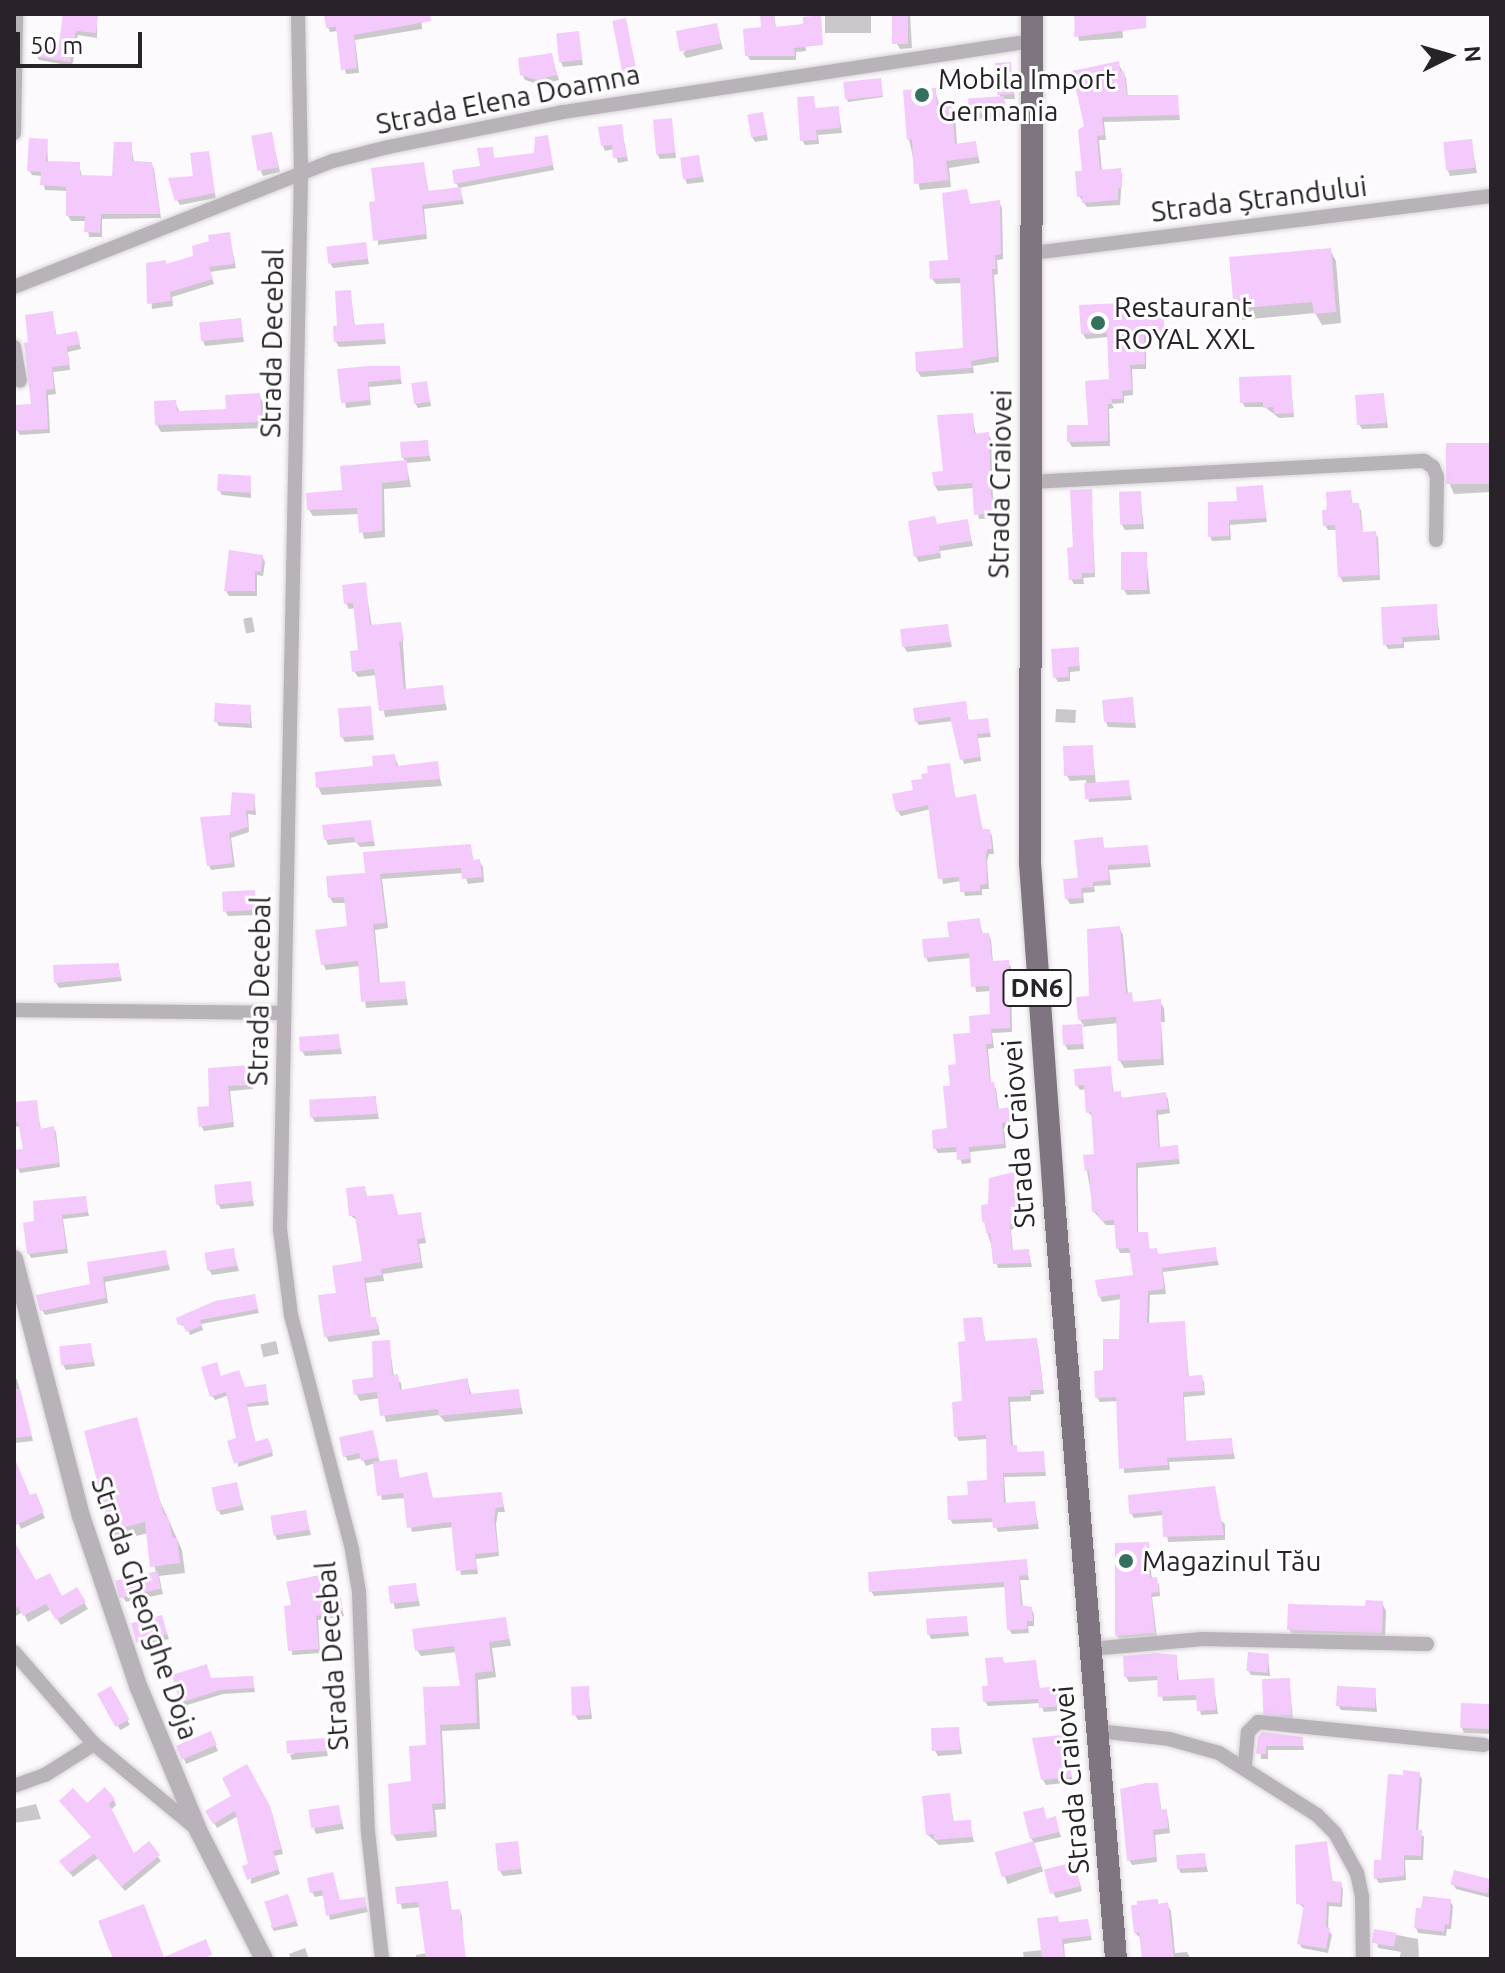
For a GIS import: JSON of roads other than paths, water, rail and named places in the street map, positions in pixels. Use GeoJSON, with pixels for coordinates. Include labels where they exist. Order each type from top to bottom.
{"type":"FeatureCollection","features":[{"type":"Feature","properties":{"kind":"main road","name":"Strada Craiovei"},"geometry":{"type":"LineString","coordinates":[[1032,14],[1030,863],[1116,1959]]}},
{"type":"Feature","properties":{"kind":"street"},"geometry":{"type":"LineString","coordinates":[[14,133],[16,14]]}},
{"type":"Feature","properties":{"kind":"street","name":"Strada Decebal"},"geometry":{"type":"LineString","coordinates":[[298,14],[301,174],[280,1229],[285,1281],[357,1578],[368,1832],[382,1959]]}},
{"type":"Feature","properties":{"kind":"street","name":"Strada Elena Doamna"},"geometry":{"type":"LineString","coordinates":[[14,287],[333,161],[388,147],[563,112],[1033,41]]}},
{"type":"Feature","properties":{"kind":"street","name":"Strada Ștrandului"},"geometry":{"type":"LineString","coordinates":[[1033,253],[1491,196]]}},
{"type":"Feature","properties":{"kind":"street"},"geometry":{"type":"LineString","coordinates":[[14,347],[20,380]]}},
{"type":"Feature","properties":{"kind":"street"},"geometry":{"type":"LineString","coordinates":[[1031,482],[1424,461],[1433,467],[1437,477],[1436,540]]}},
{"type":"Feature","properties":{"kind":"street"},"geometry":{"type":"LineString","coordinates":[[14,1010],[284,1013]]}},
{"type":"Feature","properties":{"kind":"street","name":"Strada Gheorghe Doja"},"geometry":{"type":"LineString","coordinates":[[14,1259],[51,1410],[112,1612],[150,1718],[199,1832],[264,1959]]}},
{"type":"Feature","properties":{"kind":"street"},"geometry":{"type":"LineString","coordinates":[[1090,1649],[1203,1639],[1427,1644]]}},
{"type":"Feature","properties":{"kind":"street"},"geometry":{"type":"LineString","coordinates":[[14,1652],[94,1744],[199,1832]]}},
{"type":"Feature","properties":{"kind":"street"},"geometry":{"type":"LineString","coordinates":[[1245,1765],[1248,1732],[1258,1722],[1484,1745]]}},
{"type":"Feature","properties":{"kind":"street"},"geometry":{"type":"LineString","coordinates":[[1098,1731],[1194,1744],[1245,1765],[1317,1815],[1348,1851],[1362,1897],[1363,1959]]}},
{"type":"Feature","properties":{"kind":"street"},"geometry":{"type":"LineString","coordinates":[[14,1786],[45,1775],[94,1744]]}},
{"type":"Feature","properties":{"kind":"place","name":"Mobila Import Germania"},"geometry":{"type":"Point","coordinates":[922,95]}},
{"type":"Feature","properties":{"kind":"place","name":"Restaurant ROYAL XXL"},"geometry":{"type":"Point","coordinates":[1098,323]}},
{"type":"Feature","properties":{"kind":"place","name":"Magazinul Tău"},"geometry":{"type":"Point","coordinates":[1126,1561]}}]}
